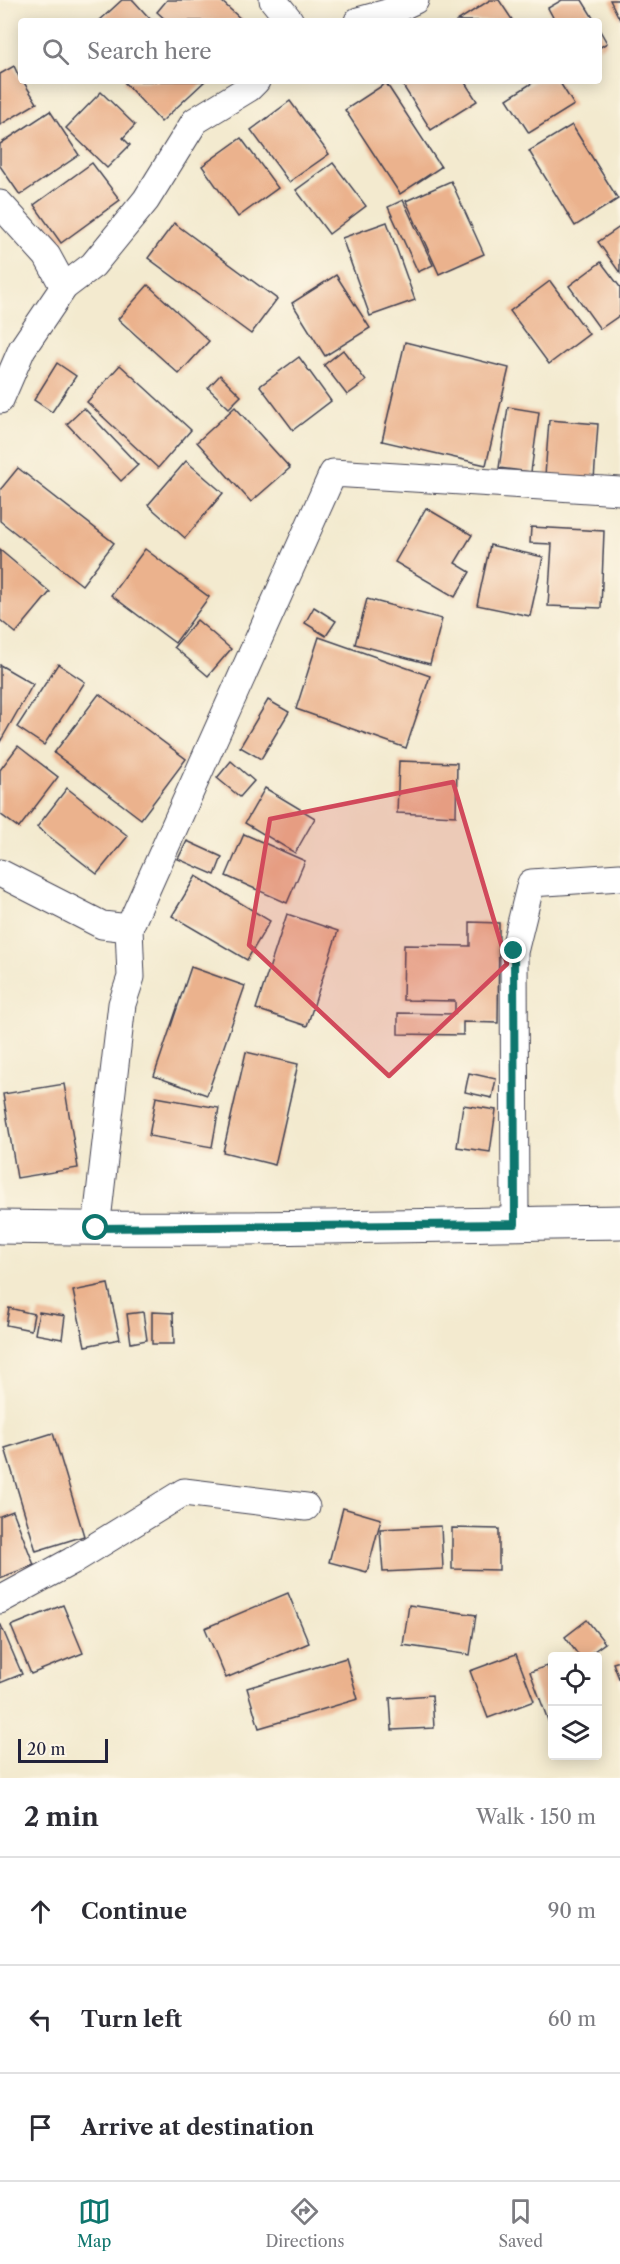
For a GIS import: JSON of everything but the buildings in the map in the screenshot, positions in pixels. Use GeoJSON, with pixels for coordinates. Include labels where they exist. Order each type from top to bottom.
{"type":"FeatureCollection","features":[{"type":"Feature","properties":{"kind":"main road"},"geometry":{"type":"LineString","coordinates":[[0,1227],[620,1222]]}},
{"type":"Feature","properties":{"kind":"street"},"geometry":{"type":"LineString","coordinates":[[273,0],[288,18]]}},
{"type":"Feature","properties":{"kind":"street"},"geometry":{"type":"LineString","coordinates":[[369,18],[387,13],[415,0]]}},
{"type":"Feature","properties":{"kind":"street"},"geometry":{"type":"LineString","coordinates":[[0,400],[22,349],[64,287],[93,265],[146,200],[195,121],[253,84]]}},
{"type":"Feature","properties":{"kind":"street"},"geometry":{"type":"LineString","coordinates":[[0,204],[47,256],[64,287]]}},
{"type":"Feature","properties":{"kind":"street"},"geometry":{"type":"LineString","coordinates":[[96,1228],[122,1004],[131,977],[129,928],[333,473],[620,491]]}},
{"type":"Feature","properties":{"kind":"street"},"geometry":{"type":"LineString","coordinates":[[0,873],[102,925],[129,928]]}},
{"type":"Feature","properties":{"kind":"street"},"geometry":{"type":"LineString","coordinates":[[515,1224],[514,951],[531,883],[620,877]]}},
{"type":"Feature","properties":{"kind":"street"},"geometry":{"type":"LineString","coordinates":[[0,1600],[72,1561],[184,1492],[306,1507]]}},
{"type":"Feature","properties":{"kind":"highlighted area"},"geometry":{"type":"Polygon","coordinates":[[[453,782],[507,964],[389,1076],[249,945],[270,819],[453,782]]]}},
{"type":"Feature","properties":{"kind":"route"},"geometry":{"type":"LineString","coordinates":[[96,1228],[515,1224],[514,951]]}}]}
